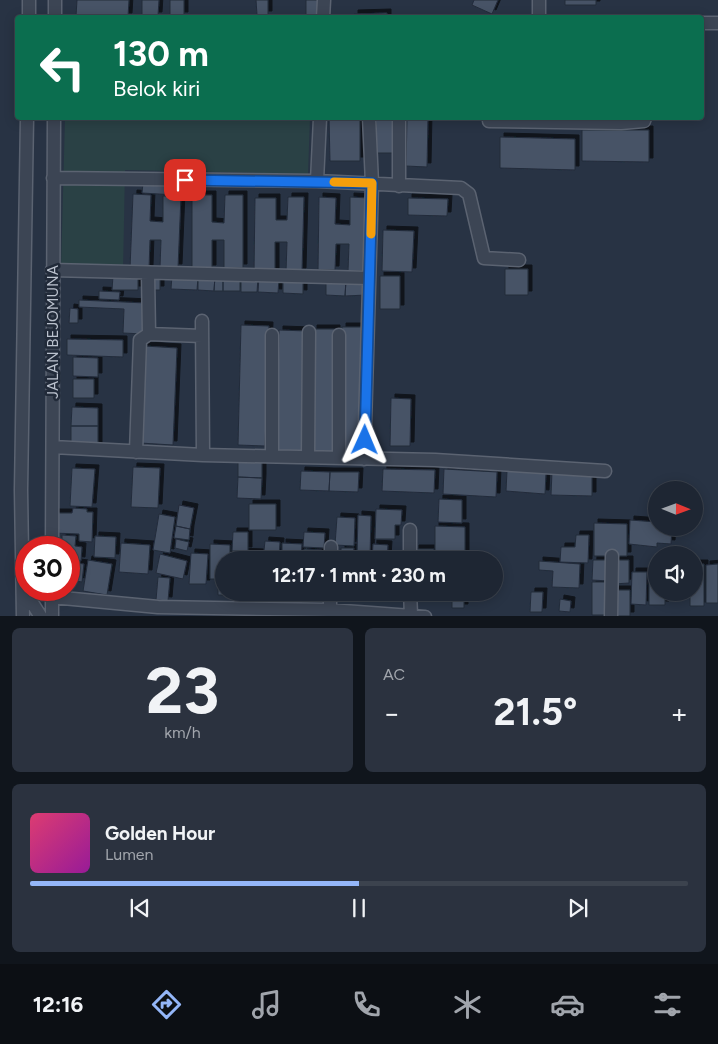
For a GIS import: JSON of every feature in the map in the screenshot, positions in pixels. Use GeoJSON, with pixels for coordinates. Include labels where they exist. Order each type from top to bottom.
{"type":"FeatureCollection","features":[{"type":"Feature","properties":{"kind":"street"},"geometry":{"type":"LineString","coordinates":[[29,0],[29,15]]}},
{"type":"Feature","properties":{"kind":"street"},"geometry":{"type":"LineString","coordinates":[[55,0],[55,15]]}},
{"type":"Feature","properties":{"kind":"street"},"geometry":{"type":"LineString","coordinates":[[323,15],[324,0]]}},
{"type":"Feature","properties":{"kind":"street"},"geometry":{"type":"LineString","coordinates":[[539,0],[539,15]]}},
{"type":"Feature","properties":{"kind":"street"},"geometry":{"type":"LineString","coordinates":[[704,23],[718,23]]}},
{"type":"Feature","properties":{"kind":"street"},"geometry":{"type":"LineString","coordinates":[[22,536],[21,490],[27,120]]}},
{"type":"Feature","properties":{"kind":"street","name":"JALAN BEJOMUNA"},"geometry":{"type":"LineString","coordinates":[[52,536],[54,120]]}},
{"type":"Feature","properties":{"kind":"street"},"geometry":{"type":"LineString","coordinates":[[317,181],[320,120]]}},
{"type":"Feature","properties":{"kind":"street"},"geometry":{"type":"LineString","coordinates":[[364,458],[372,183],[369,120]]}},
{"type":"Feature","properties":{"kind":"street"},"geometry":{"type":"LineString","coordinates":[[399,120],[399,186]]}},
{"type":"Feature","properties":{"kind":"street"},"geometry":{"type":"LineString","coordinates":[[489,121],[621,123],[644,122],[644,120]]}},
{"type":"Feature","properties":{"kind":"street"},"geometry":{"type":"LineString","coordinates":[[53,178],[317,181],[461,188],[469,194],[484,258],[519,260]]}},
{"type":"Feature","properties":{"kind":"street"},"geometry":{"type":"LineString","coordinates":[[52,270],[148,274],[369,278]]}},
{"type":"Feature","properties":{"kind":"street"},"geometry":{"type":"LineString","coordinates":[[148,274],[149,334]]}},
{"type":"Feature","properties":{"kind":"street"},"geometry":{"type":"LineString","coordinates":[[202,321],[203,455]]}},
{"type":"Feature","properties":{"kind":"street"},"geometry":{"type":"LineString","coordinates":[[308,457],[309,332]]}},
{"type":"Feature","properties":{"kind":"street"},"geometry":{"type":"LineString","coordinates":[[136,452],[140,340],[149,334],[202,336]]}},
{"type":"Feature","properties":{"kind":"street"},"geometry":{"type":"LineString","coordinates":[[339,334],[339,458]]}},
{"type":"Feature","properties":{"kind":"street"},"geometry":{"type":"LineString","coordinates":[[272,335],[272,456]]}},
{"type":"Feature","properties":{"kind":"street"},"geometry":{"type":"LineString","coordinates":[[53,448],[203,455],[435,460],[605,471]]}},
{"type":"Feature","properties":{"kind":"street"},"geometry":{"type":"LineString","coordinates":[[410,530],[410,551]]}},
{"type":"Feature","properties":{"kind":"street"},"geometry":{"type":"LineString","coordinates":[[611,616],[612,556]]}},
{"type":"Feature","properties":{"kind":"street"},"geometry":{"type":"LineString","coordinates":[[80,598],[158,612],[330,610],[425,616]]}},
{"type":"Feature","properties":{"kind":"street"},"geometry":{"type":"LineString","coordinates":[[23,616],[24,601]]}},
{"type":"Feature","properties":{"kind":"street"},"geometry":{"type":"LineString","coordinates":[[32,601],[42,616]]}},
{"type":"Feature","properties":{"kind":"street"},"geometry":{"type":"LineString","coordinates":[[52,601],[52,616]]}},
{"type":"Feature","properties":{"kind":"street"},"geometry":{"type":"LineString","coordinates":[[330,601],[330,610]]}},
{"type":"Feature","properties":{"kind":"street"},"geometry":{"type":"LineString","coordinates":[[405,616],[408,601]]}},
{"type":"Feature","properties":{"kind":"green space"},"geometry":{"type":"Polygon","coordinates":[[[65,120],[310,120],[308,174],[125,170],[123,271],[61,269],[65,120]]]}},
{"type":"Feature","properties":{"kind":"building"},"geometry":{"type":"Polygon","coordinates":[[[77,0],[129,0],[128,15],[76,15],[77,0]]]}},
{"type":"Feature","properties":{"kind":"building"},"geometry":{"type":"Polygon","coordinates":[[[142,0],[159,0],[158,15],[142,15],[142,0]]]}},
{"type":"Feature","properties":{"kind":"building"},"geometry":{"type":"Polygon","coordinates":[[[170,0],[184,0],[184,15],[170,15],[170,0]]]}},
{"type":"Feature","properties":{"kind":"building"},"geometry":{"type":"Polygon","coordinates":[[[256,0],[268,0],[268,15],[257,15],[256,0]]]}},
{"type":"Feature","properties":{"kind":"building"},"geometry":{"type":"Polygon","coordinates":[[[306,0],[322,0],[321,15],[306,15],[306,0]]]}},
{"type":"Feature","properties":{"kind":"building"},"geometry":{"type":"Polygon","coordinates":[[[474,0],[498,0],[492,14],[472,5],[474,0]]]}},
{"type":"Feature","properties":{"kind":"building"},"geometry":{"type":"Polygon","coordinates":[[[565,0],[596,0],[596,5],[565,5],[565,0]]]}},
{"type":"Feature","properties":{"kind":"building"},"geometry":{"type":"Polygon","coordinates":[[[387,13],[387,15],[354,15],[387,13]]]}},
{"type":"Feature","properties":{"kind":"building"},"geometry":{"type":"Polygon","coordinates":[[[329,120],[360,120],[360,161],[330,161],[329,120]]]}},
{"type":"Feature","properties":{"kind":"building"},"geometry":{"type":"Polygon","coordinates":[[[376,120],[395,120],[394,153],[375,153],[376,120]]]}},
{"type":"Feature","properties":{"kind":"building"},"geometry":{"type":"Polygon","coordinates":[[[407,120],[428,120],[427,167],[406,166],[407,120]]]}},
{"type":"Feature","properties":{"kind":"building"},"geometry":{"type":"Polygon","coordinates":[[[582,130],[649,130],[649,162],[582,161],[582,130]]]}},
{"type":"Feature","properties":{"kind":"building"},"geometry":{"type":"Polygon","coordinates":[[[500,137],[575,139],[575,170],[500,168],[500,137]]]}},
{"type":"Feature","properties":{"kind":"building"},"geometry":{"type":"Polygon","coordinates":[[[143,183],[176,185],[175,195],[142,193],[143,183]]]}},
{"type":"Feature","properties":{"kind":"building"},"geometry":{"type":"Polygon","coordinates":[[[133,194],[151,195],[150,221],[163,222],[163,196],[181,196],[178,268],[160,267],[161,240],[150,240],[149,269],[130,269],[133,194]]]}},
{"type":"Feature","properties":{"kind":"building"},"geometry":{"type":"Polygon","coordinates":[[[192,195],[212,195],[212,222],[224,223],[225,195],[243,195],[243,268],[224,268],[224,240],[212,240],[212,269],[192,269],[192,195]]]}},
{"type":"Feature","properties":{"kind":"building"},"geometry":{"type":"Polygon","coordinates":[[[288,197],[304,197],[302,272],[286,272],[287,242],[275,242],[275,272],[254,272],[255,198],[276,198],[276,220],[287,220],[288,197]]]}},
{"type":"Feature","properties":{"kind":"building"},"geometry":{"type":"Polygon","coordinates":[[[319,197],[336,198],[335,224],[350,225],[350,197],[368,198],[367,271],[348,271],[349,244],[336,244],[335,270],[318,270],[319,197]]]}},
{"type":"Feature","properties":{"kind":"building"},"geometry":{"type":"Polygon","coordinates":[[[408,198],[448,199],[447,216],[408,215],[408,198]]]}},
{"type":"Feature","properties":{"kind":"building"},"geometry":{"type":"Polygon","coordinates":[[[383,230],[414,231],[412,272],[382,271],[383,230]]]}},
{"type":"Feature","properties":{"kind":"building"},"geometry":{"type":"Polygon","coordinates":[[[505,269],[528,269],[528,295],[505,295],[505,269]]]}},
{"type":"Feature","properties":{"kind":"building"},"geometry":{"type":"Polygon","coordinates":[[[113,276],[138,276],[138,290],[112,290],[113,276]]]}},
{"type":"Feature","properties":{"kind":"building"},"geometry":{"type":"Polygon","coordinates":[[[172,276],[198,277],[197,290],[171,289],[172,276]]]}},
{"type":"Feature","properties":{"kind":"building"},"geometry":{"type":"Polygon","coordinates":[[[198,276],[215,276],[214,291],[198,290],[198,276]]]}},
{"type":"Feature","properties":{"kind":"building"},"geometry":{"type":"Polygon","coordinates":[[[215,276],[223,277],[223,291],[214,291],[215,276]]]}},
{"type":"Feature","properties":{"kind":"building"},"geometry":{"type":"Polygon","coordinates":[[[241,276],[258,277],[257,292],[241,292],[241,276]]]}},
{"type":"Feature","properties":{"kind":"building"},"geometry":{"type":"Polygon","coordinates":[[[380,276],[400,276],[400,309],[380,309],[380,276]]]}},
{"type":"Feature","properties":{"kind":"building"},"geometry":{"type":"Polygon","coordinates":[[[150,277],[160,278],[160,290],[150,290],[150,277]]]}},
{"type":"Feature","properties":{"kind":"building"},"geometry":{"type":"Polygon","coordinates":[[[223,277],[240,277],[240,291],[223,291],[223,277]]]}},
{"type":"Feature","properties":{"kind":"building"},"geometry":{"type":"Polygon","coordinates":[[[259,277],[279,278],[278,293],[258,292],[259,277]]]}},
{"type":"Feature","properties":{"kind":"building"},"geometry":{"type":"Polygon","coordinates":[[[283,278],[303,279],[303,294],[283,293],[283,278]]]}},
{"type":"Feature","properties":{"kind":"building"},"geometry":{"type":"Polygon","coordinates":[[[326,280],[346,280],[345,296],[326,295],[326,280]]]}},
{"type":"Feature","properties":{"kind":"building"},"geometry":{"type":"Polygon","coordinates":[[[346,280],[366,280],[366,295],[345,296],[346,280]]]}},
{"type":"Feature","properties":{"kind":"building"},"geometry":{"type":"Polygon","coordinates":[[[99,291],[120,292],[119,300],[99,299],[99,291]]]}},
{"type":"Feature","properties":{"kind":"building"},"geometry":{"type":"Polygon","coordinates":[[[79,300],[146,303],[144,334],[123,333],[124,309],[79,307],[79,300]]]}},
{"type":"Feature","properties":{"kind":"building"},"geometry":{"type":"Polygon","coordinates":[[[70,308],[78,309],[78,323],[69,323],[70,308]]]}},
{"type":"Feature","properties":{"kind":"building"},"geometry":{"type":"Polygon","coordinates":[[[241,325],[269,326],[265,446],[238,445],[241,325]]]}},
{"type":"Feature","properties":{"kind":"building"},"geometry":{"type":"Polygon","coordinates":[[[342,327],[363,327],[364,451],[343,451],[342,327]]]}},
{"type":"Feature","properties":{"kind":"building"},"geometry":{"type":"Polygon","coordinates":[[[313,329],[336,329],[336,452],[313,452],[313,329]]]}},
{"type":"Feature","properties":{"kind":"building"},"geometry":{"type":"Polygon","coordinates":[[[279,330],[307,331],[305,453],[277,452],[279,330]]]}},
{"type":"Feature","properties":{"kind":"building"},"geometry":{"type":"Polygon","coordinates":[[[67,339],[123,340],[123,357],[67,355],[67,339]]]}},
{"type":"Feature","properties":{"kind":"building"},"geometry":{"type":"Polygon","coordinates":[[[144,346],[177,348],[173,445],[140,443],[144,346]]]}},
{"type":"Feature","properties":{"kind":"building"},"geometry":{"type":"Polygon","coordinates":[[[73,357],[98,358],[98,377],[73,376],[73,357]]]}},
{"type":"Feature","properties":{"kind":"building"},"geometry":{"type":"Polygon","coordinates":[[[73,379],[94,379],[94,398],[73,398],[73,379]]]}},
{"type":"Feature","properties":{"kind":"building"},"geometry":{"type":"Polygon","coordinates":[[[391,398],[411,399],[410,446],[390,446],[391,398]]]}},
{"type":"Feature","properties":{"kind":"building"},"geometry":{"type":"Polygon","coordinates":[[[72,407],[98,408],[98,426],[71,426],[72,407]]]}},
{"type":"Feature","properties":{"kind":"building"},"geometry":{"type":"Polygon","coordinates":[[[71,426],[98,426],[98,447],[71,446],[71,426]]]}},
{"type":"Feature","properties":{"kind":"building"},"geometry":{"type":"Polygon","coordinates":[[[238,457],[262,458],[262,478],[238,477],[238,457]]]}},
{"type":"Feature","properties":{"kind":"building"},"geometry":{"type":"Polygon","coordinates":[[[133,467],[160,468],[158,508],[131,507],[133,467]]]}},
{"type":"Feature","properties":{"kind":"building"},"geometry":{"type":"Polygon","coordinates":[[[72,468],[95,469],[92,507],[70,506],[72,468]]]}},
{"type":"Feature","properties":{"kind":"building"},"geometry":{"type":"Polygon","coordinates":[[[383,469],[435,470],[434,493],[382,491],[383,469]]]}},
{"type":"Feature","properties":{"kind":"building"},"geometry":{"type":"Polygon","coordinates":[[[444,469],[497,472],[496,497],[443,494],[444,469]]]}},
{"type":"Feature","properties":{"kind":"building"},"geometry":{"type":"Polygon","coordinates":[[[301,471],[330,472],[329,491],[300,490],[301,471]]]}},
{"type":"Feature","properties":{"kind":"building"},"geometry":{"type":"Polygon","coordinates":[[[507,471],[546,473],[545,494],[506,491],[507,471]]]}},
{"type":"Feature","properties":{"kind":"building"},"geometry":{"type":"Polygon","coordinates":[[[330,472],[359,472],[358,492],[329,491],[330,472]]]}},
{"type":"Feature","properties":{"kind":"building"},"geometry":{"type":"Polygon","coordinates":[[[552,472],[592,473],[592,496],[551,495],[552,472]]]}},
{"type":"Feature","properties":{"kind":"building"},"geometry":{"type":"Polygon","coordinates":[[[238,477],[262,478],[261,499],[237,498],[238,477]]]}},
{"type":"Feature","properties":{"kind":"building"},"geometry":{"type":"Polygon","coordinates":[[[439,499],[462,500],[462,523],[438,522],[439,499]]]}},
{"type":"Feature","properties":{"kind":"building"},"geometry":{"type":"Polygon","coordinates":[[[249,504],[276,504],[276,530],[249,530],[249,504]]]}},
{"type":"Feature","properties":{"kind":"building"},"geometry":{"type":"Polygon","coordinates":[[[179,505],[194,508],[190,529],[176,526],[179,505]]]}},
{"type":"Feature","properties":{"kind":"building"},"geometry":{"type":"Polygon","coordinates":[[[73,508],[87,509],[87,512],[93,512],[92,542],[80,541],[79,534],[53,533],[55,513],[72,513],[73,508]]]}},
{"type":"Feature","properties":{"kind":"building"},"geometry":{"type":"Polygon","coordinates":[[[376,509],[402,510],[401,525],[395,525],[395,539],[375,539],[376,509]]]}},
{"type":"Feature","properties":{"kind":"building"},"geometry":{"type":"Polygon","coordinates":[[[159,514],[175,517],[170,553],[153,550],[159,514]]]}},
{"type":"Feature","properties":{"kind":"building"},"geometry":{"type":"Polygon","coordinates":[[[358,515],[371,516],[370,551],[357,551],[358,515]]]}},
{"type":"Feature","properties":{"kind":"building"},"geometry":{"type":"Polygon","coordinates":[[[337,517],[355,518],[354,546],[335,545],[337,517]]]}},
{"type":"Feature","properties":{"kind":"building"},"geometry":{"type":"Polygon","coordinates":[[[630,520],[648,521],[648,536],[672,536],[671,544],[657,543],[657,546],[648,546],[629,544],[630,520]]]}},
{"type":"Feature","properties":{"kind":"building"},"geometry":{"type":"Polygon","coordinates":[[[594,523],[627,524],[627,556],[594,556],[594,523]]]}},
{"type":"Feature","properties":{"kind":"building"},"geometry":{"type":"Polygon","coordinates":[[[176,526],[190,529],[189,540],[174,538],[176,526]]]}},
{"type":"Feature","properties":{"kind":"building"},"geometry":{"type":"Polygon","coordinates":[[[435,526],[465,527],[465,551],[435,551],[435,526]]]}},
{"type":"Feature","properties":{"kind":"building"},"geometry":{"type":"Polygon","coordinates":[[[233,532],[248,532],[248,551],[232,551],[233,532]]]}},
{"type":"Feature","properties":{"kind":"building"},"geometry":{"type":"Polygon","coordinates":[[[304,532],[325,533],[324,548],[303,547],[304,532]]]}},
{"type":"Feature","properties":{"kind":"building"},"geometry":{"type":"Polygon","coordinates":[[[576,535],[589,535],[588,563],[560,562],[561,547],[575,547],[576,535]]]}},
{"type":"Feature","properties":{"kind":"building"},"geometry":{"type":"Polygon","coordinates":[[[95,536],[116,537],[115,558],[94,557],[95,536]]]}},
{"type":"Feature","properties":{"kind":"building"},"geometry":{"type":"Polygon","coordinates":[[[176,539],[189,542],[187,551],[175,548],[176,539]]]}},
{"type":"Feature","properties":{"kind":"building"},"geometry":{"type":"Polygon","coordinates":[[[265,541],[280,542],[280,551],[264,551],[265,541]]]}},
{"type":"Feature","properties":{"kind":"building"},"geometry":{"type":"Polygon","coordinates":[[[121,543],[150,545],[148,574],[119,572],[121,543]]]}},
{"type":"Feature","properties":{"kind":"building"},"geometry":{"type":"Polygon","coordinates":[[[282,543],[302,544],[302,551],[282,551],[282,543]]]}},
{"type":"Feature","properties":{"kind":"building"},"geometry":{"type":"Polygon","coordinates":[[[210,544],[230,545],[230,551],[215,551],[215,579],[210,579],[210,544]]]}},
{"type":"Feature","properties":{"kind":"building"},"geometry":{"type":"Polygon","coordinates":[[[373,544],[388,545],[388,551],[373,551],[373,544]]]}},
{"type":"Feature","properties":{"kind":"building"},"geometry":{"type":"Polygon","coordinates":[[[80,547],[82,547],[80,561],[80,547]]]}},
{"type":"Feature","properties":{"kind":"building"},"geometry":{"type":"Polygon","coordinates":[[[341,548],[354,548],[354,551],[341,551],[341,548]]]}},
{"type":"Feature","properties":{"kind":"building"},"geometry":{"type":"Polygon","coordinates":[[[304,549],[322,550],[322,551],[304,551],[304,549]]]}},
{"type":"Feature","properties":{"kind":"building"},"geometry":{"type":"Polygon","coordinates":[[[415,549],[434,549],[434,551],[415,551],[415,549]]]}},
{"type":"Feature","properties":{"kind":"building"},"geometry":{"type":"Polygon","coordinates":[[[191,553],[208,554],[206,584],[189,584],[191,553]]]}},
{"type":"Feature","properties":{"kind":"building"},"geometry":{"type":"Polygon","coordinates":[[[160,554],[187,561],[183,579],[156,573],[160,554]]]}},
{"type":"Feature","properties":{"kind":"building"},"geometry":{"type":"Polygon","coordinates":[[[88,560],[112,564],[107,595],[83,591],[88,560]]]}},
{"type":"Feature","properties":{"kind":"building"},"geometry":{"type":"Polygon","coordinates":[[[593,560],[610,560],[609,581],[592,580],[593,560]]]}},
{"type":"Feature","properties":{"kind":"building"},"geometry":{"type":"Polygon","coordinates":[[[613,560],[629,560],[629,583],[613,584],[613,560]]]}},
{"type":"Feature","properties":{"kind":"building"},"geometry":{"type":"Polygon","coordinates":[[[539,561],[580,564],[579,588],[552,587],[553,571],[539,570],[539,561]]]}},
{"type":"Feature","properties":{"kind":"building"},"geometry":{"type":"Polygon","coordinates":[[[80,563],[84,564],[82,582],[80,582],[80,563]]]}},
{"type":"Feature","properties":{"kind":"building"},"geometry":{"type":"Polygon","coordinates":[[[704,564],[704,606],[690,606],[690,601],[703,601],[704,564]]]}},
{"type":"Feature","properties":{"kind":"building"},"geometry":{"type":"Polygon","coordinates":[[[718,564],[718,603],[706,603],[706,565],[718,564]]]}},
{"type":"Feature","properties":{"kind":"building"},"geometry":{"type":"Polygon","coordinates":[[[632,572],[647,572],[646,605],[631,604],[632,572]]]}},
{"type":"Feature","properties":{"kind":"building"},"geometry":{"type":"Polygon","coordinates":[[[158,577],[170,578],[168,601],[156,600],[158,577]]]}},
{"type":"Feature","properties":{"kind":"building"},"geometry":{"type":"Polygon","coordinates":[[[592,582],[610,582],[609,615],[592,615],[592,582]]]}},
{"type":"Feature","properties":{"kind":"building"},"geometry":{"type":"Polygon","coordinates":[[[613,590],[630,590],[630,616],[613,616],[613,590]]]}},
{"type":"Feature","properties":{"kind":"building"},"geometry":{"type":"Polygon","coordinates":[[[531,592],[543,592],[542,612],[530,612],[531,592]]]}},
{"type":"Feature","properties":{"kind":"building"},"geometry":{"type":"Polygon","coordinates":[[[560,599],[571,601],[570,612],[559,611],[560,599]]]}},
{"type":"Feature","properties":{"kind":"building"},"geometry":{"type":"Polygon","coordinates":[[[452,601],[464,601],[464,608],[452,608],[452,601]]]}},
{"type":"Feature","properties":{"kind":"building"},"geometry":{"type":"Polygon","coordinates":[[[649,601],[665,601],[665,605],[649,605],[649,601]]]}},
{"type":"Feature","properties":{"kind":"slow traffic"},"geometry":{"type":"LineString","coordinates":[[334,182],[372,183],[371,234]]}},
{"type":"Feature","properties":{"kind":"route"},"geometry":{"type":"LineString","coordinates":[[185,180],[372,183],[365,440]]}}]}
